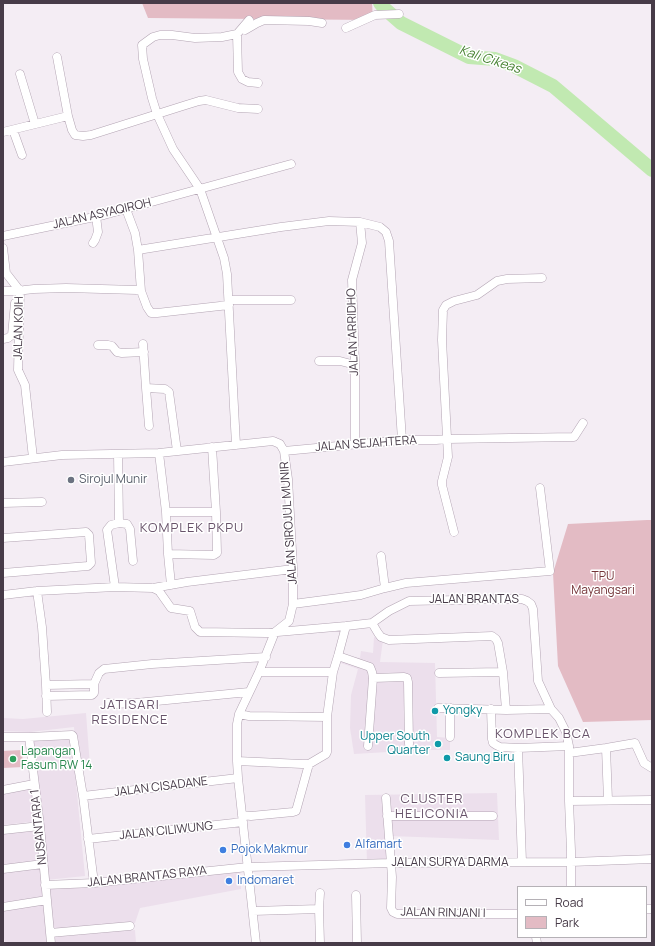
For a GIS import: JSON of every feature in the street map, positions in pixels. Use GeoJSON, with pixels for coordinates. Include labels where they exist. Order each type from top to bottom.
{"type":"FeatureCollection","features":[{"type":"Feature","properties":{"kind":"street"},"geometry":{"type":"LineString","coordinates":[[346,28],[375,15],[399,14]]}},
{"type":"Feature","properties":{"kind":"street"},"geometry":{"type":"LineString","coordinates":[[249,20],[238,32],[238,72],[242,79],[248,82],[258,83]]}},
{"type":"Feature","properties":{"kind":"street"},"geometry":{"type":"LineString","coordinates":[[236,445],[229,303],[224,258],[200,189],[173,149],[157,114],[143,59],[142,45],[153,37],[160,35],[195,38],[222,37],[245,30],[264,20],[310,21],[322,23]]}},
{"type":"Feature","properties":{"kind":"street"},"geometry":{"type":"LineString","coordinates":[[57,57],[68,116],[74,135],[90,135],[206,100],[238,108],[258,110]]}},
{"type":"Feature","properties":{"kind":"street"},"geometry":{"type":"LineString","coordinates":[[20,74],[35,124]]}},
{"type":"Feature","properties":{"kind":"street"},"geometry":{"type":"LineString","coordinates":[[3,132],[68,116]]}},
{"type":"Feature","properties":{"kind":"street"},"geometry":{"type":"LineString","coordinates":[[13,130],[22,156]]}},
{"type":"Feature","properties":{"kind":"street","name":"JALAN ASYAQIROH"},"geometry":{"type":"LineString","coordinates":[[3,236],[126,209],[291,164]]}},
{"type":"Feature","properties":{"kind":"street"},"geometry":{"type":"LineString","coordinates":[[126,209],[135,233],[138,250],[141,292],[151,313],[229,303],[291,300]]}},
{"type":"Feature","properties":{"kind":"street"},"geometry":{"type":"LineString","coordinates":[[93,243],[98,232],[96,216]]}},
{"type":"Feature","properties":{"kind":"street"},"geometry":{"type":"LineString","coordinates":[[138,250],[281,227],[329,221],[360,222],[380,227],[386,232],[389,241],[402,440]]}},
{"type":"Feature","properties":{"kind":"street","name":"JALAN ARRIDHO"},"geometry":{"type":"LineString","coordinates":[[355,444],[355,365],[352,280],[362,243],[360,222]]}},
{"type":"Feature","properties":{"kind":"street","name":"JALAN KOIH"},"geometry":{"type":"LineString","coordinates":[[3,248],[6,273],[16,291],[18,370],[25,385],[33,458]]}},
{"type":"Feature","properties":{"kind":"street"},"geometry":{"type":"LineString","coordinates":[[454,532],[442,485],[448,457],[442,340],[443,310],[446,305],[454,301],[476,295],[497,281],[507,279],[542,278]]}},
{"type":"Feature","properties":{"kind":"street"},"geometry":{"type":"LineString","coordinates":[[3,291],[66,288],[137,290],[141,292]]}},
{"type":"Feature","properties":{"kind":"street"},"geometry":{"type":"LineString","coordinates":[[3,339],[12,335],[16,291]]}},
{"type":"Feature","properties":{"kind":"street"},"geometry":{"type":"LineString","coordinates":[[98,345],[112,346],[117,352],[122,353],[143,348],[149,426]]}},
{"type":"Feature","properties":{"kind":"street"},"geometry":{"type":"LineString","coordinates":[[319,361],[340,361],[355,365]]}},
{"type":"Feature","properties":{"kind":"street"},"geometry":{"type":"LineString","coordinates":[[146,388],[166,389],[169,392],[177,451]]}},
{"type":"Feature","properties":{"kind":"street","name":"JALAN SEJAHTERA"},"geometry":{"type":"LineString","coordinates":[[284,451],[402,440],[574,437],[583,423]]}},
{"type":"Feature","properties":{"kind":"street","name":"JALAN SIROJUL MUNIR"},"geometry":{"type":"LineString","coordinates":[[3,462],[62,455],[159,453],[273,441],[280,444],[284,451],[288,479],[293,604],[289,621],[275,632],[266,657],[239,714],[237,724],[238,778],[256,943]]}},
{"type":"Feature","properties":{"kind":"street"},"geometry":{"type":"LineString","coordinates":[[168,554],[214,555],[217,553],[212,447]]}},
{"type":"Feature","properties":{"kind":"street"},"geometry":{"type":"LineString","coordinates":[[159,453],[166,512],[171,585]]}},
{"type":"Feature","properties":{"kind":"street"},"geometry":{"type":"LineString","coordinates":[[118,454],[119,523]]}},
{"type":"Feature","properties":{"kind":"street"},"geometry":{"type":"LineString","coordinates":[[293,604],[353,596],[406,583],[550,571],[540,488]]}},
{"type":"Feature","properties":{"kind":"street"},"geometry":{"type":"LineString","coordinates":[[3,502],[42,502]]}},
{"type":"Feature","properties":{"kind":"street"},"geometry":{"type":"LineString","coordinates":[[166,512],[216,512]]}},
{"type":"Feature","properties":{"kind":"street"},"geometry":{"type":"LineString","coordinates":[[115,587],[107,530],[111,525],[119,523],[127,524],[130,529],[133,561]]}},
{"type":"Feature","properties":{"kind":"street"},"geometry":{"type":"LineString","coordinates":[[3,538],[86,532],[89,535],[91,563],[88,566],[3,573]]}},
{"type":"Feature","properties":{"kind":"street"},"geometry":{"type":"LineString","coordinates":[[381,556],[385,588]]}},
{"type":"Feature","properties":{"kind":"street"},"geometry":{"type":"LineString","coordinates":[[3,594],[115,587],[153,588],[187,582],[292,569]]}},
{"type":"Feature","properties":{"kind":"street","name":"JALAN BRANTAS"},"geometry":{"type":"LineString","coordinates":[[153,588],[159,591],[171,608],[190,611],[195,627],[200,632],[275,632],[372,623],[389,611],[409,601],[508,599],[522,599],[527,601],[531,604],[533,609],[538,681],[550,708],[559,718],[566,732],[569,749],[569,801],[572,862]]}},
{"type":"Feature","properties":{"kind":"street"},"geometry":{"type":"LineString","coordinates":[[37,591],[42,627],[47,712]]}},
{"type":"Feature","properties":{"kind":"street"},"geometry":{"type":"LineString","coordinates":[[372,623],[381,637],[389,640],[492,636],[498,643],[503,672],[506,710]]}},
{"type":"Feature","properties":{"kind":"street"},"geometry":{"type":"LineString","coordinates":[[237,761],[309,764],[325,755],[327,752],[327,716],[333,672],[346,626]]}},
{"type":"Feature","properties":{"kind":"street"},"geometry":{"type":"LineString","coordinates":[[338,656],[370,667],[372,672],[373,678],[368,746]]}},
{"type":"Feature","properties":{"kind":"street"},"geometry":{"type":"LineString","coordinates":[[46,696],[92,695],[94,693],[94,684],[99,672],[104,669],[152,664],[266,657]]}},
{"type":"Feature","properties":{"kind":"street"},"geometry":{"type":"LineString","coordinates":[[259,672],[333,672]]}},
{"type":"Feature","properties":{"kind":"street"},"geometry":{"type":"LineString","coordinates":[[439,673],[503,672]]}},
{"type":"Feature","properties":{"kind":"street"},"geometry":{"type":"LineString","coordinates":[[373,678],[407,678],[409,744]]}},
{"type":"Feature","properties":{"kind":"street"},"geometry":{"type":"LineString","coordinates":[[46,686],[94,684]]}},
{"type":"Feature","properties":{"kind":"street"},"geometry":{"type":"LineString","coordinates":[[108,703],[114,704],[249,692]]}},
{"type":"Feature","properties":{"kind":"street"},"geometry":{"type":"LineString","coordinates":[[438,708],[506,710],[550,708]]}},
{"type":"Feature","properties":{"kind":"street"},"geometry":{"type":"LineString","coordinates":[[450,708],[450,737]]}},
{"type":"Feature","properties":{"kind":"street"},"geometry":{"type":"LineString","coordinates":[[491,709],[492,739],[493,743],[500,747],[569,749],[606,748],[635,743],[644,763],[652,768]]}},
{"type":"Feature","properties":{"kind":"street"},"geometry":{"type":"LineString","coordinates":[[239,714],[249,716],[327,716]]}},
{"type":"Feature","properties":{"kind":"street"},"geometry":{"type":"LineString","coordinates":[[3,737],[73,736],[83,796],[94,883]]}},
{"type":"Feature","properties":{"kind":"street","name":"NUSANTARA 1"},"geometry":{"type":"LineString","coordinates":[[29,737],[40,826],[51,943]]}},
{"type":"Feature","properties":{"kind":"street"},"geometry":{"type":"LineString","coordinates":[[518,748],[522,862]]}},
{"type":"Feature","properties":{"kind":"street"},"geometry":{"type":"LineString","coordinates":[[606,748],[608,800]]}},
{"type":"Feature","properties":{"kind":"street","name":"JALAN CILIWUNG"},"geometry":{"type":"LineString","coordinates":[[88,839],[296,811],[309,764]]}},
{"type":"Feature","properties":{"kind":"street","name":"JALAN CISADANE"},"geometry":{"type":"LineString","coordinates":[[83,796],[238,778]]}},
{"type":"Feature","properties":{"kind":"street"},"geometry":{"type":"LineString","coordinates":[[3,790],[34,784]]}},
{"type":"Feature","properties":{"kind":"street","name":"JALAN RINJANI I"},"geometry":{"type":"LineString","coordinates":[[386,798],[391,863],[391,908],[393,912],[397,914],[517,914]]}},
{"type":"Feature","properties":{"kind":"street"},"geometry":{"type":"LineString","coordinates":[[569,801],[652,800]]}},
{"type":"Feature","properties":{"kind":"street"},"geometry":{"type":"LineString","coordinates":[[387,816],[493,816]]}},
{"type":"Feature","properties":{"kind":"street"},"geometry":{"type":"LineString","coordinates":[[3,830],[40,826]]}},
{"type":"Feature","properties":{"kind":"street","name":"JALAN SURYA DARMA"},"geometry":{"type":"LineString","coordinates":[[248,866],[391,863],[572,862],[652,859]]}},
{"type":"Feature","properties":{"kind":"street"},"geometry":{"type":"LineString","coordinates":[[571,886],[572,862]]}},
{"type":"Feature","properties":{"kind":"street"},"geometry":{"type":"LineString","coordinates":[[3,869],[43,864]]}},
{"type":"Feature","properties":{"kind":"street","name":"JALAN BRANTAS RAYA"},"geometry":{"type":"LineString","coordinates":[[45,885],[94,883],[248,866]]}},
{"type":"Feature","properties":{"kind":"street"},"geometry":{"type":"LineString","coordinates":[[320,893],[320,943]]}},
{"type":"Feature","properties":{"kind":"street"},"geometry":{"type":"LineString","coordinates":[[356,894],[357,943]]}},
{"type":"Feature","properties":{"kind":"street"},"geometry":{"type":"LineString","coordinates":[[3,906],[47,900]]}},
{"type":"Feature","properties":{"kind":"street"},"geometry":{"type":"LineString","coordinates":[[253,911],[319,909]]}},
{"type":"Feature","properties":{"kind":"street"},"geometry":{"type":"LineString","coordinates":[[50,933],[130,926]]}},
{"type":"Feature","properties":{"kind":"shaded area"},"geometry":{"type":"Polygon","coordinates":[[[374,637],[383,640],[380,662],[435,663],[437,737],[450,738],[450,750],[354,754],[350,728],[351,695],[358,669],[338,662],[341,655],[360,658],[361,651],[373,653],[374,637]]]}},
{"type":"Feature","properties":{"kind":"shaded area"},"geometry":{"type":"Polygon","coordinates":[[[86,713],[90,766],[77,767],[74,727],[30,732],[3,731],[3,718],[23,719],[86,713]]]}},
{"type":"Feature","properties":{"kind":"shaded area"},"geometry":{"type":"Polygon","coordinates":[[[71,732],[85,876],[46,880],[32,737],[71,732]]]}},
{"type":"Feature","properties":{"kind":"shaded area"},"geometry":{"type":"Polygon","coordinates":[[[34,786],[39,821],[3,825],[3,790],[34,786]]]}},
{"type":"Feature","properties":{"kind":"shaded area","name":"CLUSTER HELICONIA"},"geometry":{"type":"Polygon","coordinates":[[[497,793],[499,840],[390,836],[391,863],[367,863],[365,795],[497,793]]]}},
{"type":"Feature","properties":{"kind":"shaded area"},"geometry":{"type":"Polygon","coordinates":[[[39,827],[42,861],[3,866],[3,831],[39,827]]]}},
{"type":"Feature","properties":{"kind":"shaded area"},"geometry":{"type":"Polygon","coordinates":[[[42,868],[45,899],[3,904],[3,873],[42,868]]]}},
{"type":"Feature","properties":{"kind":"shaded area"},"geometry":{"type":"Polygon","coordinates":[[[240,868],[241,889],[140,908],[135,923],[54,931],[48,888],[240,868]]]}},
{"type":"Feature","properties":{"kind":"shaded area"},"geometry":{"type":"Polygon","coordinates":[[[46,903],[50,943],[5,943],[3,932],[3,909],[46,903]]]}},
{"type":"Feature","properties":{"kind":"shaded area"},"geometry":{"type":"Polygon","coordinates":[[[135,930],[136,943],[56,943],[55,937],[135,930]]]}},
{"type":"Feature","properties":{"kind":"green space"},"geometry":{"type":"Polygon","coordinates":[[[142,3],[372,3],[373,20],[148,18],[142,3]]]}},
{"type":"Feature","properties":{"kind":"green space","name":"TPU Mayangsari"},"geometry":{"type":"Polygon","coordinates":[[[652,520],[652,720],[583,722],[558,666],[553,573],[568,524],[652,520]]]}},
{"type":"Feature","properties":{"kind":"green space","name":"Lapangan Fasum RW 14"},"geometry":{"type":"Polygon","coordinates":[[[22,750],[23,767],[3,768],[3,751],[22,750]]]}},
{"type":"Feature","properties":{"kind":"waterway","name":"Kali Cikeas"},"geometry":{"type":"LineString","coordinates":[[380,3],[401,23],[469,57],[495,59],[514,66],[553,86],[652,170]]}},
{"type":"Feature","properties":{"kind":"place","name":"Sirojul Munir"},"geometry":{"type":"Point","coordinates":[71,480]}},
{"type":"Feature","properties":{"kind":"place","name":"Yongky"},"geometry":{"type":"Point","coordinates":[435,711]}},
{"type":"Feature","properties":{"kind":"place","name":"Upper South Quarter"},"geometry":{"type":"Point","coordinates":[438,744]}},
{"type":"Feature","properties":{"kind":"place","name":"Saung Biru"},"geometry":{"type":"Point","coordinates":[447,758]}},
{"type":"Feature","properties":{"kind":"place","name":"Lapangan Fasum RW 14"},"geometry":{"type":"Point","coordinates":[13,759]}},
{"type":"Feature","properties":{"kind":"place","name":"Alfamart"},"geometry":{"type":"Point","coordinates":[347,845]}},
{"type":"Feature","properties":{"kind":"place","name":"Pojok Makmur"},"geometry":{"type":"Point","coordinates":[223,850]}},
{"type":"Feature","properties":{"kind":"place","name":"Indomaret"},"geometry":{"type":"Point","coordinates":[229,881]}},
{"type":"Feature","properties":{"kind":"district","name":"KOMPLEK PKPU"},"geometry":{"type":"Point","coordinates":[192,528]}},
{"type":"Feature","properties":{"kind":"district","name":"JATISARI RESIDENCE"},"geometry":{"type":"Point","coordinates":[130,712]}},
{"type":"Feature","properties":{"kind":"district","name":"KOMPLEK BCA"},"geometry":{"type":"Point","coordinates":[543,734]}},
{"type":"Feature","properties":{"kind":"district","name":"CLUSTER HELICONIA"},"geometry":{"type":"Point","coordinates":[432,806]}}]}
